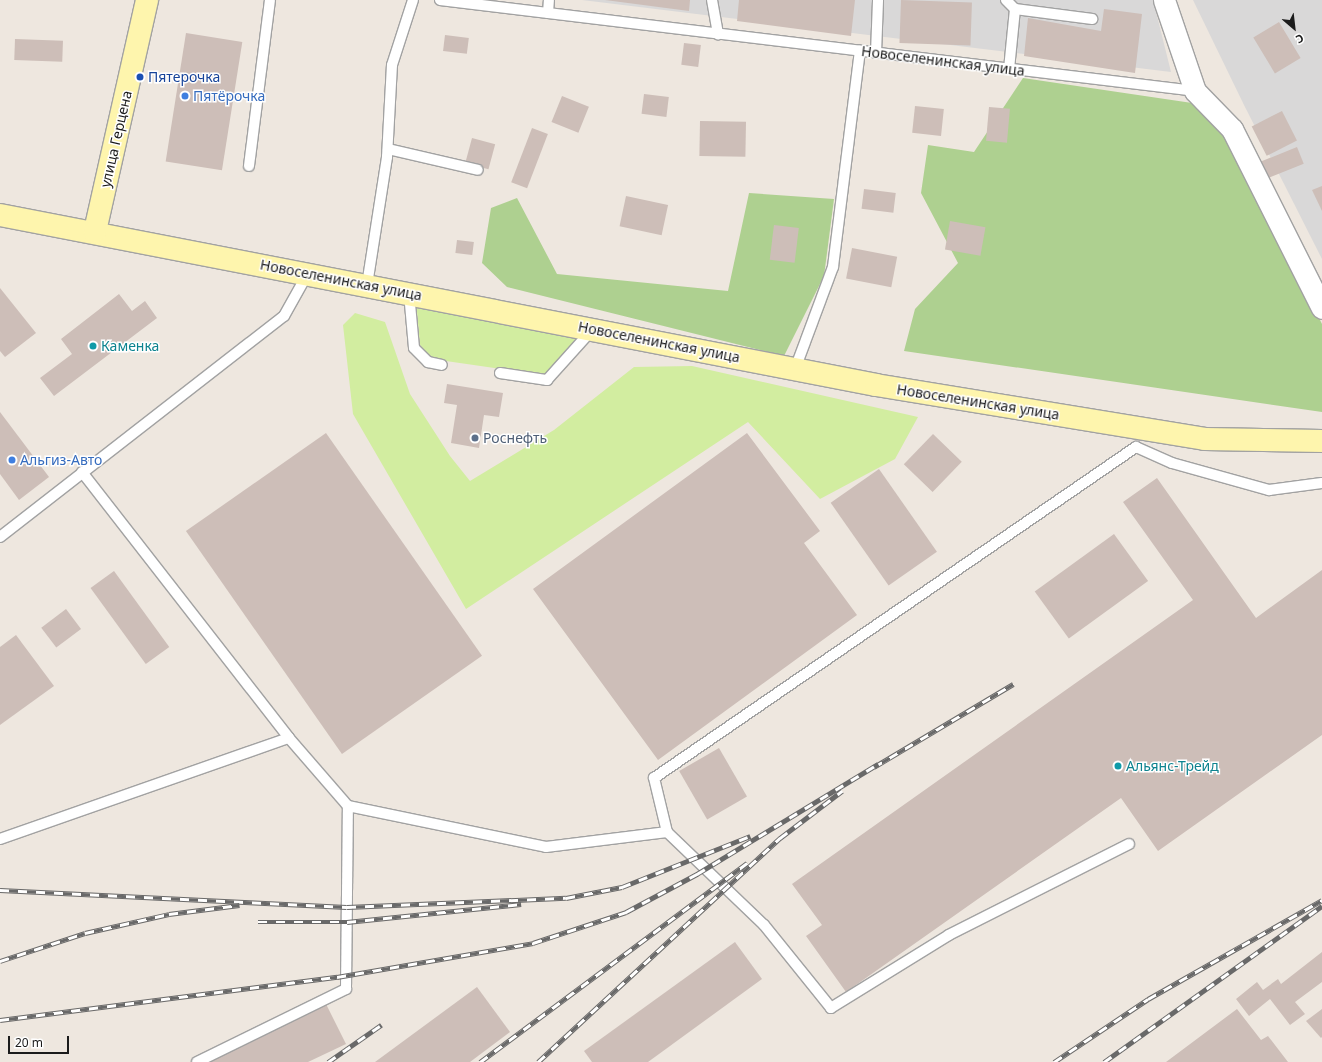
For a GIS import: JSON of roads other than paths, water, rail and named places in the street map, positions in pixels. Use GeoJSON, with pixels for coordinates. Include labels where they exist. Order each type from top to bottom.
{"type":"FeatureCollection","features":[{"type":"Feature","properties":{"kind":"main road","name":"улица Герцена"},"geometry":{"type":"LineString","coordinates":[[95,231],[147,0]]}},
{"type":"Feature","properties":{"kind":"main road","name":"Новоселенинская улица"},"geometry":{"type":"LineString","coordinates":[[0,215],[95,231],[795,369],[1205,439],[1322,441]]}},
{"type":"Feature","properties":{"kind":"street"},"geometry":{"type":"LineString","coordinates":[[1164,0],[1195,91],[1232,129],[1322,308]]}},
{"type":"Feature","properties":{"kind":"lane"},"geometry":{"type":"LineString","coordinates":[[249,166],[270,0]]}},
{"type":"Feature","properties":{"kind":"lane"},"geometry":{"type":"LineString","coordinates":[[367,285],[388,149],[392,65],[413,0]]}},
{"type":"Feature","properties":{"kind":"lane","name":"Новоселенинская улица"},"geometry":{"type":"LineString","coordinates":[[440,0],[464,1],[718,34],[1195,91]]}},
{"type":"Feature","properties":{"kind":"lane"},"geometry":{"type":"LineString","coordinates":[[548,13],[549,0]]}},
{"type":"Feature","properties":{"kind":"lane"},"geometry":{"type":"LineString","coordinates":[[712,0],[718,34]]}},
{"type":"Feature","properties":{"kind":"lane"},"geometry":{"type":"LineString","coordinates":[[876,53],[878,0]]}},
{"type":"Feature","properties":{"kind":"lane"},"geometry":{"type":"LineString","coordinates":[[1006,0],[1015,9],[1092,19]]}},
{"type":"Feature","properties":{"kind":"lane"},"geometry":{"type":"LineString","coordinates":[[1009,69],[1015,9]]}},
{"type":"Feature","properties":{"kind":"lane"},"geometry":{"type":"LineString","coordinates":[[795,369],[833,267],[860,51]]}},
{"type":"Feature","properties":{"kind":"lane"},"geometry":{"type":"LineString","coordinates":[[388,149],[478,170]]}},
{"type":"Feature","properties":{"kind":"lane"},"geometry":{"type":"LineString","coordinates":[[1,534],[284,316],[308,273]]}},
{"type":"Feature","properties":{"kind":"lane"},"geometry":{"type":"LineString","coordinates":[[409,293],[414,348],[428,362],[442,365]]}},
{"type":"Feature","properties":{"kind":"lane"},"geometry":{"type":"LineString","coordinates":[[500,373],[547,380],[593,329]]}},
{"type":"Feature","properties":{"kind":"lane"},"geometry":{"type":"LineString","coordinates":[[1130,844],[949,935],[831,1008],[764,925],[667,832],[654,778],[1136,447],[1172,462],[1269,490],[1322,483]]}},
{"type":"Feature","properties":{"kind":"lane"},"geometry":{"type":"LineString","coordinates":[[82,472],[289,738],[348,806],[546,847],[667,832]]}},
{"type":"Feature","properties":{"kind":"lane"},"geometry":{"type":"LineString","coordinates":[[0,839],[289,738]]}},
{"type":"Feature","properties":{"kind":"lane"},"geometry":{"type":"LineString","coordinates":[[197,1062],[346,989],[348,806]]}},
{"type":"Feature","properties":{"kind":"railway"},"geometry":{"type":"LineString","coordinates":[[874,767],[1013,684]]}},
{"type":"Feature","properties":{"kind":"railway"},"geometry":{"type":"LineString","coordinates":[[0,1020],[337,977],[533,943],[626,912],[697,874],[878,764]]}},
{"type":"Feature","properties":{"kind":"railway"},"geometry":{"type":"LineString","coordinates":[[538,1062],[780,838],[842,791]]}},
{"type":"Feature","properties":{"kind":"railway"},"geometry":{"type":"LineString","coordinates":[[0,890],[347,907],[566,898],[622,887],[750,836]]}},
{"type":"Feature","properties":{"kind":"railway"},"geometry":{"type":"LineString","coordinates":[[480,1062],[747,863]]}},
{"type":"Feature","properties":{"kind":"railway"},"geometry":{"type":"LineString","coordinates":[[1054,1062],[1148,999],[1322,900]]}},
{"type":"Feature","properties":{"kind":"railway"},"geometry":{"type":"LineString","coordinates":[[258,922],[347,922],[521,904]]}},
{"type":"Feature","properties":{"kind":"railway"},"geometry":{"type":"LineString","coordinates":[[0,961],[85,933],[169,914],[239,905]]}},
{"type":"Feature","properties":{"kind":"railway"},"geometry":{"type":"LineString","coordinates":[[1104,1062],[1322,906]]}},
{"type":"Feature","properties":{"kind":"railway"},"geometry":{"type":"LineString","coordinates":[[328,1062],[381,1025]]}},
{"type":"Feature","properties":{"kind":"place","name":"Пятерочка"},"geometry":{"type":"Point","coordinates":[140,77]}},
{"type":"Feature","properties":{"kind":"place","name":"Пятёрочка"},"geometry":{"type":"Point","coordinates":[185,96]}},
{"type":"Feature","properties":{"kind":"place","name":"Каменка"},"geometry":{"type":"Point","coordinates":[93,346]}},
{"type":"Feature","properties":{"kind":"place","name":"Роснефть"},"geometry":{"type":"Point","coordinates":[475,438]}},
{"type":"Feature","properties":{"kind":"place","name":"Альгиз-Авто"},"geometry":{"type":"Point","coordinates":[12,460]}},
{"type":"Feature","properties":{"kind":"place","name":"Альянс-Трейд"},"geometry":{"type":"Point","coordinates":[1118,766]}}]}
